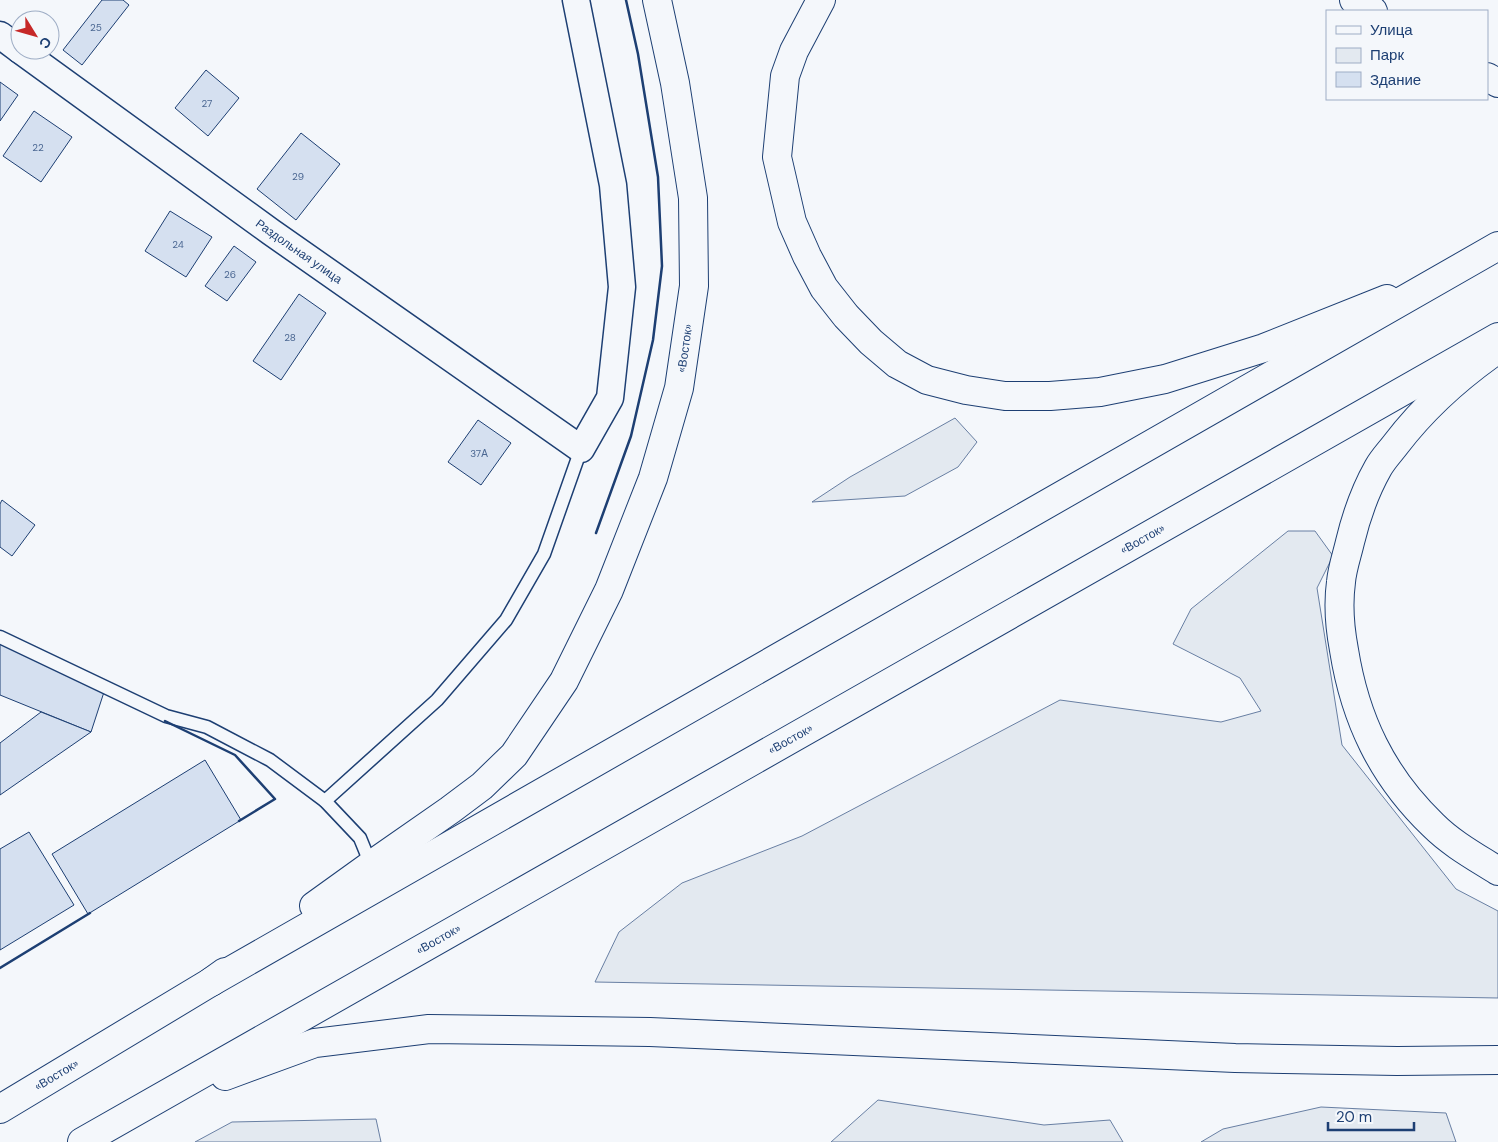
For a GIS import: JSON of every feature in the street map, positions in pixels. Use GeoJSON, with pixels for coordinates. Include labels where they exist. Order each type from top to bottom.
{"type":"FeatureCollection","features":[{"type":"Feature","properties":{"kind":"main road","name":"«Восток»"},"geometry":{"type":"LineString","coordinates":[[0,1109],[211,982],[371,864],[482,786],[514,755],[564,681],[609,590],[653,478],[679,388],[694,286],[693,198],[676,83],[658,0]]}},
{"type":"Feature","properties":{"kind":"main road"},"geometry":{"type":"LineString","coordinates":[[821,0],[794,50],[785,76],[777,157],[792,222],[824,288],[846,316],[871,342],[897,364],[927,380],[966,390],[1005,396],[1050,396],[1100,392],[1164,379],[1264,348],[1377,304],[1498,245]]}},
{"type":"Feature","properties":{"kind":"main road"},"geometry":{"type":"LineString","coordinates":[[1354,0],[1371,10]]}},
{"type":"Feature","properties":{"kind":"main road"},"geometry":{"type":"LineString","coordinates":[[211,982],[1498,245]]}},
{"type":"Feature","properties":{"kind":"main road","name":"«Восток»"},"geometry":{"type":"LineString","coordinates":[[82,1142],[1498,337]]}},
{"type":"Feature","properties":{"kind":"main road"},"geometry":{"type":"LineString","coordinates":[[1498,349],[1472,367],[1437,397],[1409,428],[1379,467],[1364,499],[1354,528],[1341,583],[1340,629],[1348,675],[1358,711],[1373,746],[1390,773],[1434,826],[1458,846],[1498,871]]}},
{"type":"Feature","properties":{"kind":"main road"},"geometry":{"type":"LineString","coordinates":[[147,1106],[314,1043],[429,1028],[650,1032],[1235,1058],[1397,1061],[1498,1060]]}},
{"type":"Feature","properties":{"kind":"street"},"geometry":{"type":"LineString","coordinates":[[576,0],[613,185],[622,287],[610,398],[581,449]]}},
{"type":"Feature","properties":{"kind":"street","name":"Раздольная улица"},"geometry":{"type":"LineString","coordinates":[[34,60],[271,232],[581,449]]}},
{"type":"Feature","properties":{"kind":"lane"},"geometry":{"type":"LineString","coordinates":[[325,801],[437,700],[506,620],[544,554],[581,449]]}},
{"type":"Feature","properties":{"kind":"lane"},"geometry":{"type":"LineString","coordinates":[[0,638],[166,716],[207,727],[270,760],[325,801],[360,838],[371,864]]}},
{"type":"Feature","properties":{"kind":"green space"},"geometry":{"type":"Polygon","coordinates":[[[955,418],[977,442],[958,467],[905,496],[812,502],[850,477],[955,418]]]}},
{"type":"Feature","properties":{"kind":"green space"},"geometry":{"type":"Polygon","coordinates":[[[1288,531],[1315,531],[1333,556],[1317,588],[1342,745],[1456,889],[1498,911],[1498,998],[595,982],[619,932],[682,883],[802,836],[1060,700],[1221,722],[1261,711],[1240,678],[1173,644],[1191,609],[1288,531]]]}},
{"type":"Feature","properties":{"kind":"green space"},"geometry":{"type":"Polygon","coordinates":[[[878,1100],[1044,1125],[1110,1120],[1123,1142],[831,1142],[878,1100]]]}},
{"type":"Feature","properties":{"kind":"green space"},"geometry":{"type":"Polygon","coordinates":[[[1321,1107],[1446,1113],[1456,1142],[1201,1142],[1223,1129],[1321,1107]]]}},
{"type":"Feature","properties":{"kind":"green space"},"geometry":{"type":"Polygon","coordinates":[[[376,1119],[381,1142],[195,1142],[232,1122],[376,1119]]]}},
{"type":"Feature","properties":{"kind":"building"},"geometry":{"type":"Polygon","coordinates":[[[102,0],[123,0],[129,5],[82,65],[63,50],[102,0]]]}},
{"type":"Feature","properties":{"kind":"building"},"geometry":{"type":"Polygon","coordinates":[[[206,70],[239,98],[208,136],[175,108],[206,70]]]}},
{"type":"Feature","properties":{"kind":"building"},"geometry":{"type":"Polygon","coordinates":[[[0,82],[18,95],[0,121],[0,82]]]}},
{"type":"Feature","properties":{"kind":"building"},"geometry":{"type":"Polygon","coordinates":[[[34,111],[72,137],[41,182],[3,156],[34,111]]]}},
{"type":"Feature","properties":{"kind":"building"},"geometry":{"type":"Polygon","coordinates":[[[301,133],[340,164],[296,220],[257,189],[301,133]]]}},
{"type":"Feature","properties":{"kind":"building"},"geometry":{"type":"Polygon","coordinates":[[[170,211],[212,237],[186,277],[145,251],[170,211]]]}},
{"type":"Feature","properties":{"kind":"building"},"geometry":{"type":"Polygon","coordinates":[[[234,246],[256,262],[227,301],[205,286],[234,246]]]}},
{"type":"Feature","properties":{"kind":"building"},"geometry":{"type":"Polygon","coordinates":[[[299,294],[326,313],[281,380],[253,361],[299,294]]]}},
{"type":"Feature","properties":{"kind":"building"},"geometry":{"type":"Polygon","coordinates":[[[478,420],[511,443],[481,485],[448,462],[478,420]]]}},
{"type":"Feature","properties":{"kind":"building"},"geometry":{"type":"Polygon","coordinates":[[[2,500],[35,525],[12,556],[0,547],[0,504],[2,500]]]}},
{"type":"Feature","properties":{"kind":"building"},"geometry":{"type":"Polygon","coordinates":[[[0,644],[104,692],[91,732],[0,695],[0,644]]]}},
{"type":"Feature","properties":{"kind":"building"},"geometry":{"type":"Polygon","coordinates":[[[41,712],[91,732],[0,795],[0,743],[41,712]]]}},
{"type":"Feature","properties":{"kind":"building"},"geometry":{"type":"Polygon","coordinates":[[[205,760],[241,820],[88,914],[52,854],[205,760]]]}},
{"type":"Feature","properties":{"kind":"building"},"geometry":{"type":"Polygon","coordinates":[[[29,832],[74,905],[0,950],[0,849],[29,832]]]}},
{"type":"Feature","properties":{"kind":"wall"},"geometry":{"type":"LineString","coordinates":[[596,533],[631,436],[653,340],[662,266],[658,177],[638,54],[626,0]]}},
{"type":"Feature","properties":{"kind":"wall"},"geometry":{"type":"LineString","coordinates":[[165,721],[235,755],[275,799],[239,821]]}},
{"type":"Feature","properties":{"kind":"wall"},"geometry":{"type":"LineString","coordinates":[[0,968],[90,913]]}}]}
